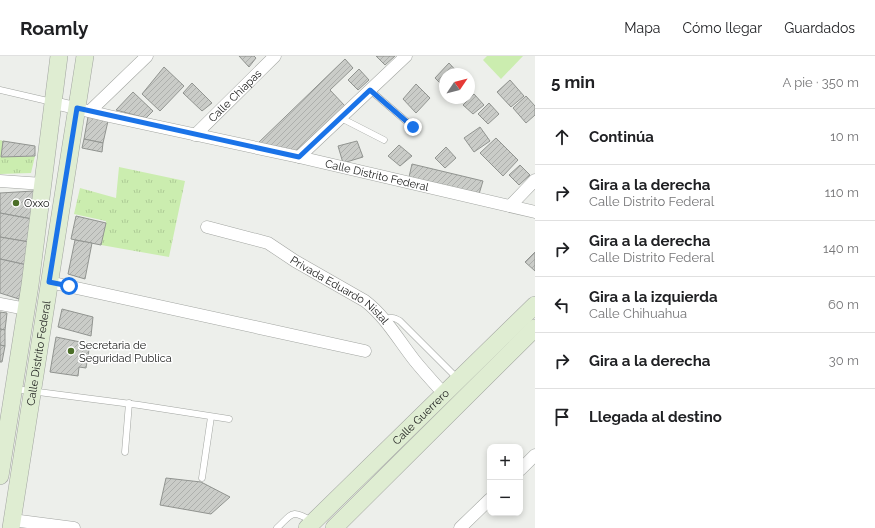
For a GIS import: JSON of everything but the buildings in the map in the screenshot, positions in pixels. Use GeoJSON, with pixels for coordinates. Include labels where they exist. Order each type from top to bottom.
{"type":"FeatureCollection","features":[{"type":"Feature","properties":{"kind":"main road"},"geometry":{"type":"LineString","coordinates":[[54,103],[60,56]]}},
{"type":"Feature","properties":{"kind":"main road"},"geometry":{"type":"LineString","coordinates":[[84,110],[85,56]]}},
{"type":"Feature","properties":{"kind":"main road","name":"Calle Distrito Federal"},"geometry":{"type":"LineString","coordinates":[[0,476],[4,422],[13,389],[26,309],[54,103]]}},
{"type":"Feature","properties":{"kind":"main road","name":"Calle Distrito Federal"},"geometry":{"type":"LineString","coordinates":[[12,524],[49,282],[84,110]]}},
{"type":"Feature","properties":{"kind":"main road","name":"Calle Guerrero"},"geometry":{"type":"LineString","coordinates":[[340,526],[529,330],[535,305]]}},
{"type":"Feature","properties":{"kind":"main road","name":"Calle Guerrero"},"geometry":{"type":"LineString","coordinates":[[310,525],[459,379],[529,330]]}},
{"type":"Feature","properties":{"kind":"street"},"geometry":{"type":"LineString","coordinates":[[84,110],[147,56]]}},
{"type":"Feature","properties":{"kind":"street","name":"Calle Chiapas"},"geometry":{"type":"LineString","coordinates":[[195,135],[275,56]]}},
{"type":"Feature","properties":{"kind":"street"},"geometry":{"type":"LineString","coordinates":[[299,157],[406,56]]}},
{"type":"Feature","properties":{"kind":"street","name":"Calle Distrito Federal"},"geometry":{"type":"LineString","coordinates":[[54,103],[299,157],[535,212]]}},
{"type":"Feature","properties":{"kind":"street"},"geometry":{"type":"LineString","coordinates":[[510,206],[535,180]]}},
{"type":"Feature","properties":{"kind":"street"},"geometry":{"type":"LineString","coordinates":[[0,181],[44,184]]}},
{"type":"Feature","properties":{"kind":"street","name":"Privada Eduardo Nistal"},"geometry":{"type":"LineString","coordinates":[[207,226],[268,243],[295,261],[358,296],[373,307],[415,361],[444,394]]}},
{"type":"Feature","properties":{"kind":"street"},"geometry":{"type":"LineString","coordinates":[[49,282],[365,351]]}},
{"type":"Feature","properties":{"kind":"street"},"geometry":{"type":"LineString","coordinates":[[0,304],[26,309]]}},
{"type":"Feature","properties":{"kind":"street"},"geometry":{"type":"LineString","coordinates":[[523,467],[535,455]]}},
{"type":"Feature","properties":{"kind":"street"},"geometry":{"type":"LineString","coordinates":[[460,528],[487,502]]}},
{"type":"Feature","properties":{"kind":"street"},"geometry":{"type":"LineString","coordinates":[[12,524],[74,528]]}},
{"type":"Feature","properties":{"kind":"lane"},"geometry":{"type":"LineString","coordinates":[[0,90],[54,103]]}},
{"type":"Feature","properties":{"kind":"lane"},"geometry":{"type":"LineString","coordinates":[[370,90],[413,127]]}},
{"type":"Feature","properties":{"kind":"lane"},"geometry":{"type":"LineString","coordinates":[[341,118],[384,140]]}},
{"type":"Feature","properties":{"kind":"lane"},"geometry":{"type":"LineString","coordinates":[[384,320],[392,317],[400,321],[459,379]]}},
{"type":"Feature","properties":{"kind":"lane"},"geometry":{"type":"LineString","coordinates":[[13,389],[129,403],[230,419]]}},
{"type":"Feature","properties":{"kind":"lane"},"geometry":{"type":"LineString","coordinates":[[125,452],[129,403]]}},
{"type":"Feature","properties":{"kind":"lane"},"geometry":{"type":"LineString","coordinates":[[202,478],[211,417]]}},
{"type":"Feature","properties":{"kind":"lane"},"geometry":{"type":"LineString","coordinates":[[277,528],[292,514],[296,513],[310,525]]}},
{"type":"Feature","properties":{"kind":"green space"},"geometry":{"type":"Polygon","coordinates":[[[487,56],[523,56],[501,79],[483,60],[487,56]]]}},
{"type":"Feature","properties":{"kind":"green space"},"geometry":{"type":"Polygon","coordinates":[[[0,140],[3,141],[1,157],[35,156],[31,173],[0,174],[0,140]]]}},
{"type":"Feature","properties":{"kind":"green space"},"geometry":{"type":"Polygon","coordinates":[[[119,167],[185,181],[169,257],[101,245],[106,221],[74,214],[80,188],[116,198],[119,167]]]}},
{"type":"Feature","properties":{"kind":"place","name":"Oxxo"},"geometry":{"type":"Point","coordinates":[16,203]}},
{"type":"Feature","properties":{"kind":"place","name":"Secretaria de Seguridad Publica"},"geometry":{"type":"Point","coordinates":[71,351]}},
{"type":"Feature","properties":{"kind":"route"},"geometry":{"type":"LineString","coordinates":[[69,286],[49,282],[77,108],[299,157],[370,90],[413,127]]}}]}
